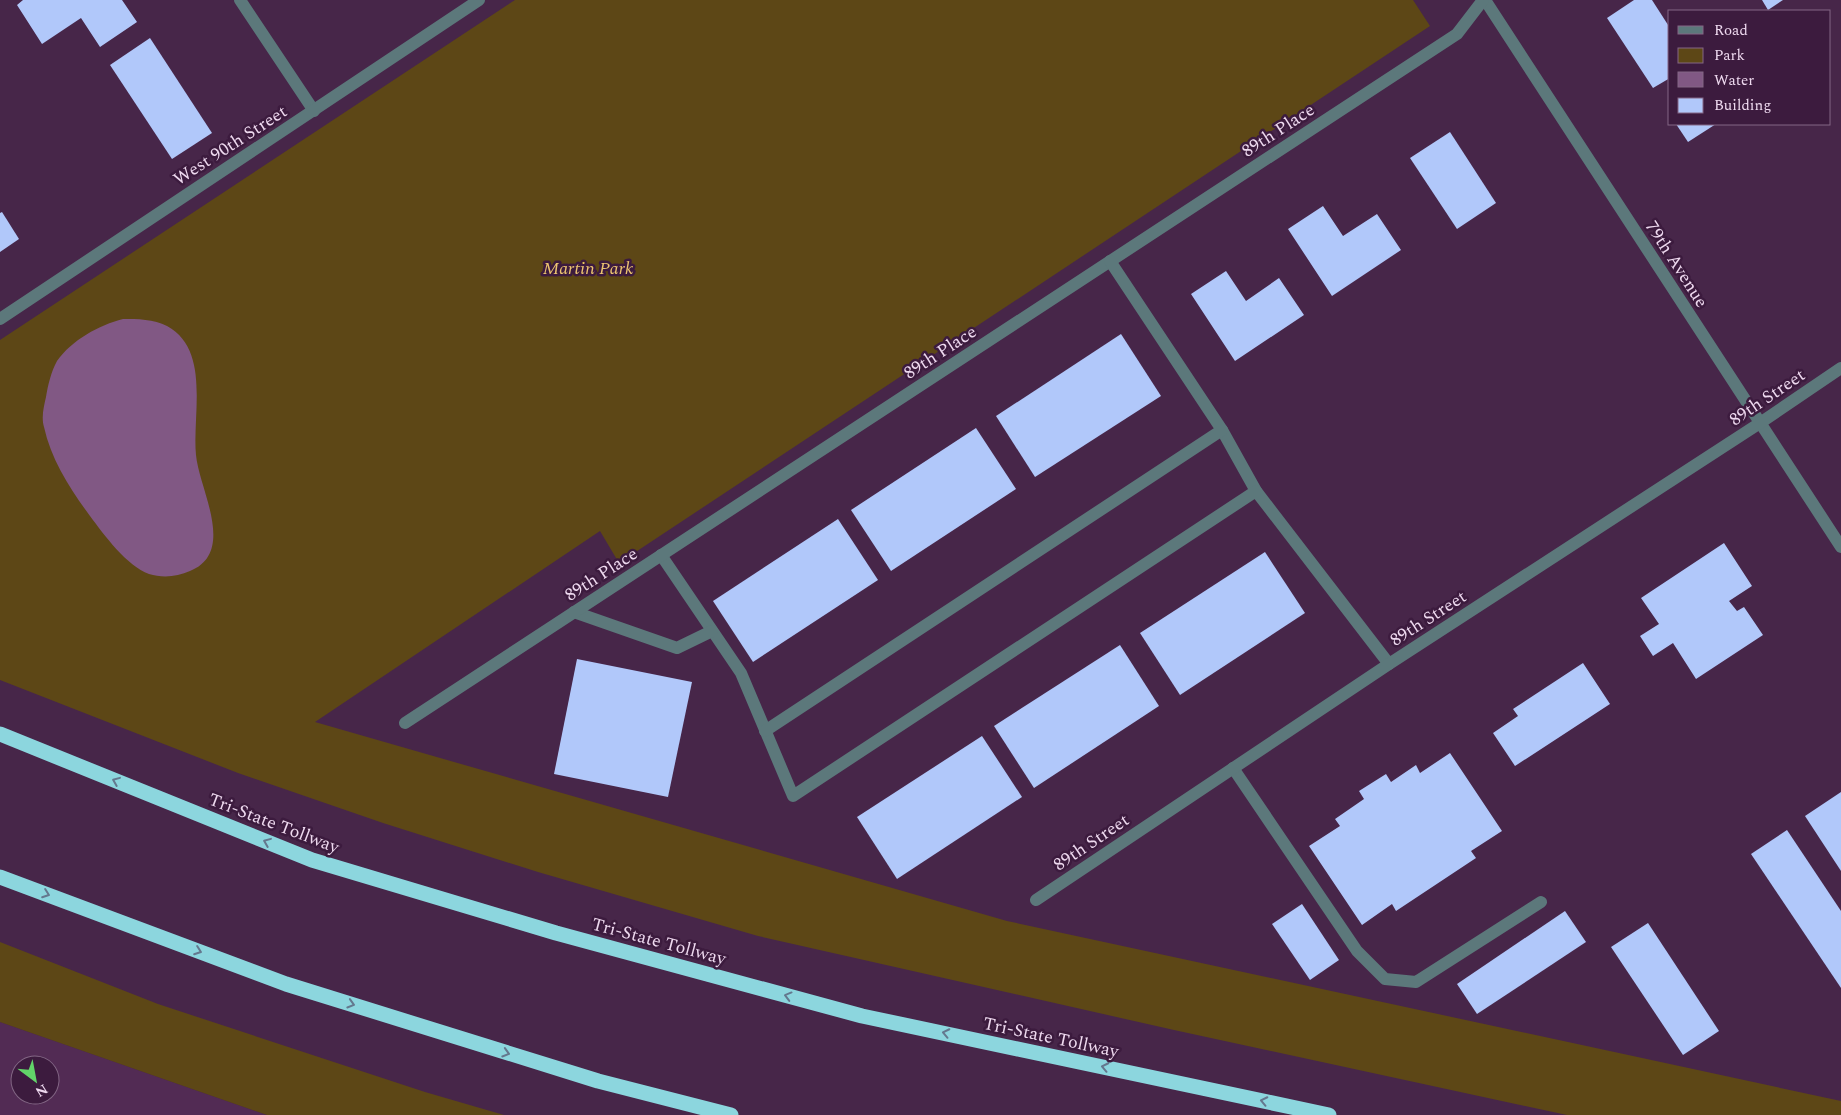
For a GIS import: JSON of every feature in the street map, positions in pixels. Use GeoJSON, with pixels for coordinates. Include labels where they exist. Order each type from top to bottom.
{"type":"FeatureCollection","features":[{"type":"Feature","properties":{"kind":"highway","name":"Tri-State Tollway"},"geometry":{"type":"LineString","coordinates":[[0,734],[312,860],[556,933],[862,1016],[1329,1115]]}},
{"type":"Feature","properties":{"kind":"highway"},"geometry":{"type":"LineString","coordinates":[[0,877],[286,984],[598,1081],[731,1115]]}},
{"type":"Feature","properties":{"kind":"street"},"geometry":{"type":"LineString","coordinates":[[240,0],[314,111]]}},
{"type":"Feature","properties":{"kind":"street","name":"West 90th Street"},"geometry":{"type":"LineString","coordinates":[[0,319],[479,0]]}},
{"type":"Feature","properties":{"kind":"street","name":"89th Place"},"geometry":{"type":"LineString","coordinates":[[405,723],[1457,34],[1484,0]]}},
{"type":"Feature","properties":{"kind":"street","name":"79th Avenue"},"geometry":{"type":"LineString","coordinates":[[1484,0],[1841,547]]}},
{"type":"Feature","properties":{"kind":"street"},"geometry":{"type":"LineString","coordinates":[[1110,261],[1222,430],[1256,491],[1389,664]]}},
{"type":"Feature","properties":{"kind":"street","name":"89th Street"},"geometry":{"type":"LineString","coordinates":[[1036,900],[1389,664],[1760,423],[1841,368]]}},
{"type":"Feature","properties":{"kind":"street"},"geometry":{"type":"LineString","coordinates":[[765,731],[1222,430]]}},
{"type":"Feature","properties":{"kind":"street"},"geometry":{"type":"LineString","coordinates":[[661,556],[741,673],[793,796],[1256,491]]}},
{"type":"Feature","properties":{"kind":"street"},"geometry":{"type":"LineString","coordinates":[[574,612],[677,648],[712,631]]}},
{"type":"Feature","properties":{"kind":"street"},"geometry":{"type":"LineString","coordinates":[[1233,768],[1357,951],[1384,979],[1416,982],[1541,902]]}},
{"type":"Feature","properties":{"kind":"shaded area"},"geometry":{"type":"Polygon","coordinates":[[[0,1022],[267,1115],[0,1115],[0,1022]]]}},
{"type":"Feature","properties":{"kind":"green space","name":"Martin Park"},"geometry":{"type":"Polygon","coordinates":[[[515,0],[1413,0],[1430,26],[619,563],[600,531],[315,722],[1007,921],[1841,1101],[1841,1115],[1567,1115],[1174,1030],[758,936],[538,872],[383,823],[238,773],[0,680],[0,340],[515,0]]]}},
{"type":"Feature","properties":{"kind":"green space"},"geometry":{"type":"Polygon","coordinates":[[[0,942],[158,1004],[425,1092],[504,1115],[267,1115],[0,1022],[0,942]]]}},
{"type":"Feature","properties":{"kind":"water"},"geometry":{"type":"Polygon","coordinates":[[[123,319],[140,319],[167,326],[181,337],[190,351],[194,367],[197,403],[196,455],[212,519],[213,535],[211,550],[204,562],[180,575],[164,576],[149,574],[132,564],[116,549],[90,516],[62,474],[51,451],[43,423],[43,412],[51,374],[63,353],[87,334],[123,319]]]}},
{"type":"Feature","properties":{"kind":"building"},"geometry":{"type":"Polygon","coordinates":[[[23,0],[122,0],[137,22],[100,47],[81,18],[42,44],[17,5],[23,0]]]}},
{"type":"Feature","properties":{"kind":"building"},"geometry":{"type":"Polygon","coordinates":[[[1634,0],[1652,0],[1668,25],[1668,79],[1653,88],[1607,18],[1634,0]]]}},
{"type":"Feature","properties":{"kind":"building"},"geometry":{"type":"Polygon","coordinates":[[[1762,0],[1783,0],[1768,10],[1762,0]]]}},
{"type":"Feature","properties":{"kind":"building"},"geometry":{"type":"Polygon","coordinates":[[[150,38],[212,133],[172,159],[110,65],[150,38]]]}},
{"type":"Feature","properties":{"kind":"building"},"geometry":{"type":"Polygon","coordinates":[[[1677,125],[1714,125],[1688,142],[1677,125]]]}},
{"type":"Feature","properties":{"kind":"building"},"geometry":{"type":"Polygon","coordinates":[[[1450,132],[1496,203],[1457,229],[1410,158],[1450,132]]]}},
{"type":"Feature","properties":{"kind":"building"},"geometry":{"type":"Polygon","coordinates":[[[1323,206],[1343,236],[1377,214],[1401,250],[1332,296],[1288,229],[1323,206]]]}},
{"type":"Feature","properties":{"kind":"building"},"geometry":{"type":"Polygon","coordinates":[[[2,212],[19,239],[0,252],[0,213],[2,212]]]}},
{"type":"Feature","properties":{"kind":"building"},"geometry":{"type":"Polygon","coordinates":[[[1226,271],[1246,301],[1279,278],[1304,315],[1235,361],[1191,294],[1226,271]]]}},
{"type":"Feature","properties":{"kind":"building"},"geometry":{"type":"Polygon","coordinates":[[[1121,334],[1161,396],[1035,477],[996,416],[1121,334]]]}},
{"type":"Feature","properties":{"kind":"building"},"geometry":{"type":"Polygon","coordinates":[[[976,428],[1016,489],[891,571],[851,510],[976,428]]]}},
{"type":"Feature","properties":{"kind":"building"},"geometry":{"type":"Polygon","coordinates":[[[838,519],[878,580],[753,662],[713,601],[838,519]]]}},
{"type":"Feature","properties":{"kind":"building"},"geometry":{"type":"Polygon","coordinates":[[[1724,543],[1752,586],[1729,601],[1737,611],[1744,607],[1763,635],[1696,679],[1673,643],[1653,656],[1640,636],[1659,624],[1641,598],[1724,543]]]}},
{"type":"Feature","properties":{"kind":"building"},"geometry":{"type":"Polygon","coordinates":[[[1265,552],[1305,613],[1180,695],[1140,633],[1265,552]]]}},
{"type":"Feature","properties":{"kind":"building"},"geometry":{"type":"Polygon","coordinates":[[[1120,645],[1159,706],[1034,788],[994,726],[1120,645]]]}},
{"type":"Feature","properties":{"kind":"building"},"geometry":{"type":"Polygon","coordinates":[[[577,659],[692,682],[668,797],[554,774],[577,659]]]}},
{"type":"Feature","properties":{"kind":"building"},"geometry":{"type":"Polygon","coordinates":[[[1583,663],[1610,704],[1515,766],[1493,733],[1518,716],[1513,709],[1583,663]]]}},
{"type":"Feature","properties":{"kind":"building"},"geometry":{"type":"Polygon","coordinates":[[[982,736],[1022,797],[897,879],[857,817],[982,736]]]}},
{"type":"Feature","properties":{"kind":"building"},"geometry":{"type":"Polygon","coordinates":[[[1450,753],[1502,831],[1471,851],[1476,858],[1396,911],[1392,904],[1362,925],[1309,846],[1340,826],[1335,819],[1364,799],[1359,791],[1386,774],[1391,782],[1416,765],[1420,773],[1450,753]]]}},
{"type":"Feature","properties":{"kind":"building"},"geometry":{"type":"Polygon","coordinates":[[[1841,792],[1841,871],[1805,816],[1841,792]]]}},
{"type":"Feature","properties":{"kind":"building"},"geometry":{"type":"Polygon","coordinates":[[[1787,830],[1841,911],[1841,988],[1751,854],[1787,830]]]}},
{"type":"Feature","properties":{"kind":"building"},"geometry":{"type":"Polygon","coordinates":[[[1302,904],[1339,960],[1310,980],[1272,924],[1302,904]]]}},
{"type":"Feature","properties":{"kind":"building"},"geometry":{"type":"Polygon","coordinates":[[[1565,911],[1586,942],[1477,1014],[1457,984],[1565,911]]]}},
{"type":"Feature","properties":{"kind":"building"},"geometry":{"type":"Polygon","coordinates":[[[1648,923],[1719,1031],[1683,1055],[1611,947],[1648,923]]]}}]}
